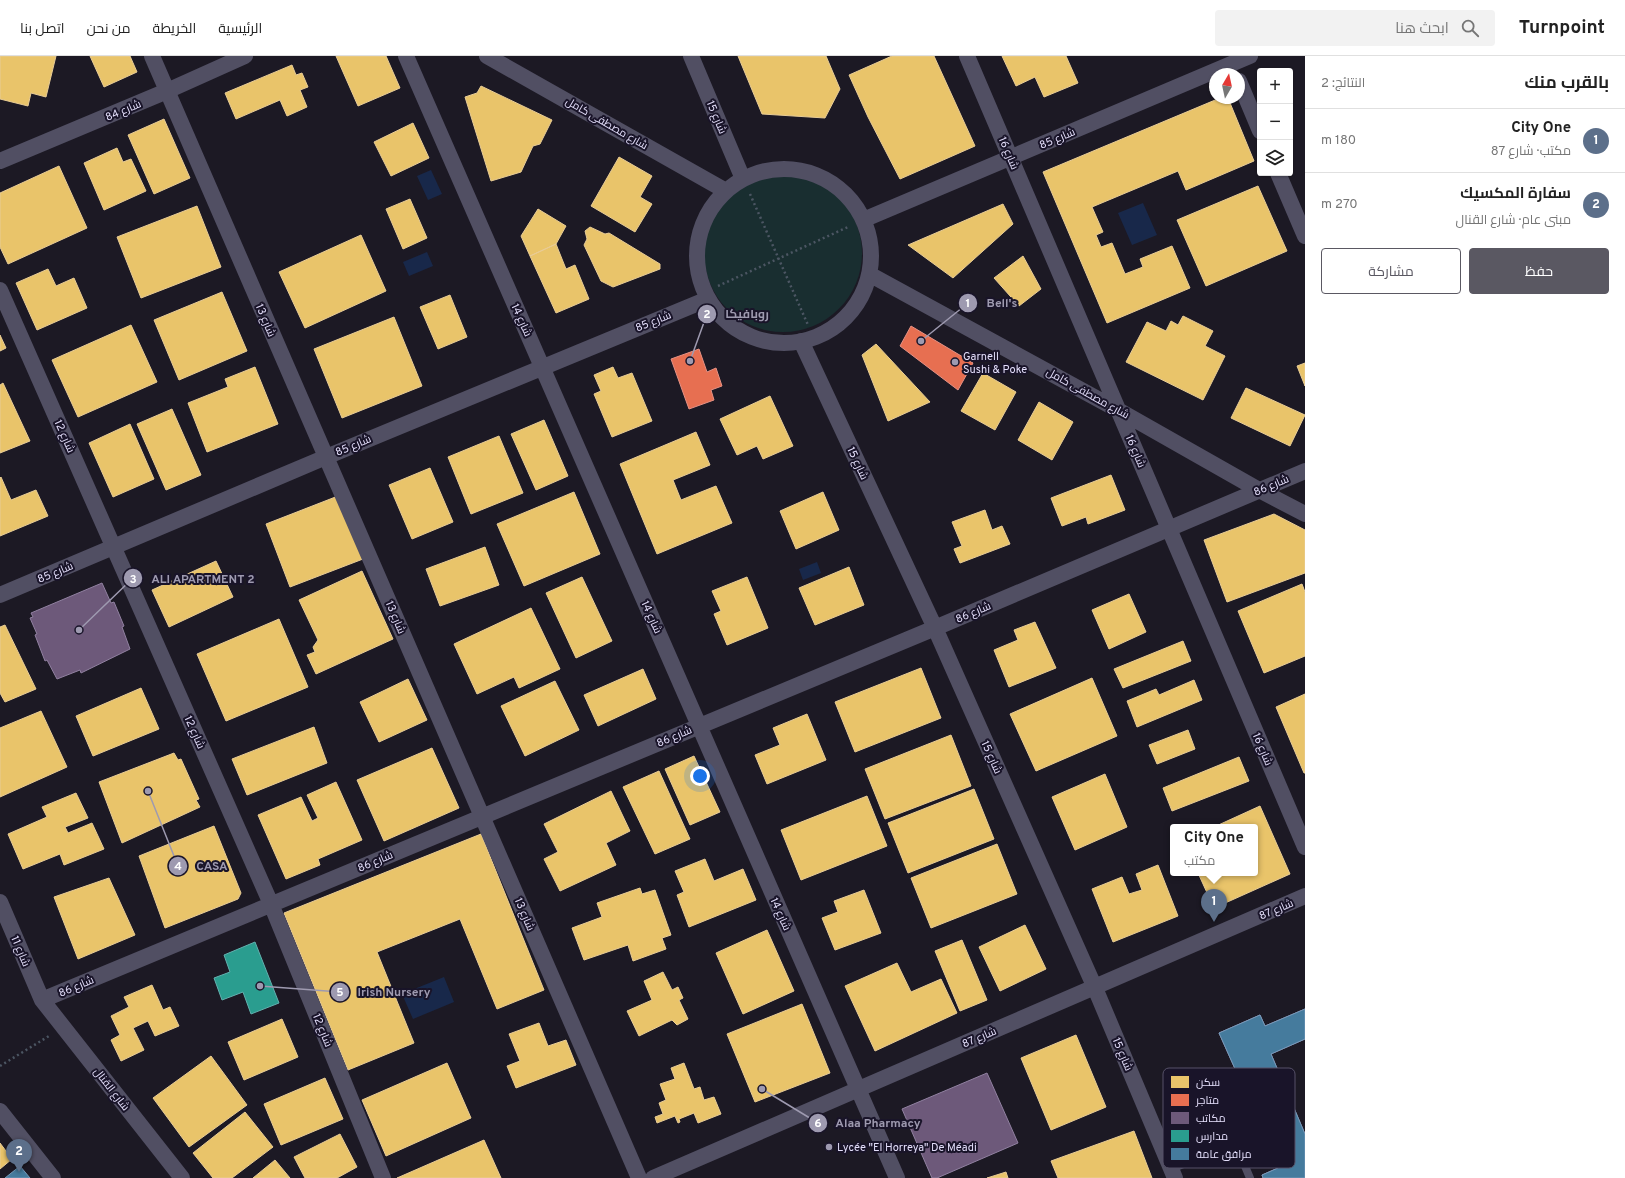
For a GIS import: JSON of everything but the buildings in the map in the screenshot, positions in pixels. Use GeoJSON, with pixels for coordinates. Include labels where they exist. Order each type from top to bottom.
{"type":"FeatureCollection","features":[{"type":"Feature","properties":{"kind":"street","name":"شارع 13"},"geometry":{"type":"LineString","coordinates":[[152,56],[639,1178]]}},
{"type":"Feature","properties":{"kind":"street","name":"شارع 84"},"geometry":{"type":"LineString","coordinates":[[0,161],[167,91],[245,56]]}},
{"type":"Feature","properties":{"kind":"street","name":"شارع 14"},"geometry":{"type":"LineString","coordinates":[[406,56],[897,1178]]}},
{"type":"Feature","properties":{"kind":"street","name":"شارع مصطفى كامل"},"geometry":{"type":"LineString","coordinates":[[487,56],[726,191]]}},
{"type":"Feature","properties":{"kind":"street","name":"شارع 15"},"geometry":{"type":"LineString","coordinates":[[691,56],[743,179]]}},
{"type":"Feature","properties":{"kind":"street","name":"شارع 16"},"geometry":{"type":"LineString","coordinates":[[967,56],[1305,847]]}},
{"type":"Feature","properties":{"kind":"street","name":"شارع 85"},"geometry":{"type":"LineString","coordinates":[[863,220],[1232,65],[1250,56]]}},
{"type":"Feature","properties":{"kind":"street"},"geometry":{"type":"LineString","coordinates":[[1245,96],[1257,124]]}},
{"type":"Feature","properties":{"kind":"street"},"geometry":{"type":"LineString","coordinates":[[789,169],[819,177],[833,184],[845,194],[855,206],[863,220],[869,238],[871,256],[869,274],[860,298],[845,318],[825,332],[807,339],[783,342],[771,341],[748,335],[732,326],[719,314],[707,295],[699,277],[696,253],[700,230],[710,209],[726,191],[743,179],[758,173],[789,169]]}},
{"type":"Feature","properties":{"kind":"street"},"geometry":{"type":"LineString","coordinates":[[1279,176],[1305,236]]}},
{"type":"Feature","properties":{"kind":"street","name":"شارع مصطفى كامل"},"geometry":{"type":"LineString","coordinates":[[869,274],[1305,514]]}},
{"type":"Feature","properties":{"kind":"street","name":"شارع 12"},"geometry":{"type":"LineString","coordinates":[[0,290],[271,904],[383,1178]]}},
{"type":"Feature","properties":{"kind":"street","name":"شارع 85"},"geometry":{"type":"LineString","coordinates":[[0,595],[115,548],[707,295]]}},
{"type":"Feature","properties":{"kind":"street","name":"شارع 15"},"geometry":{"type":"LineString","coordinates":[[807,339],[1095,988],[1163,1150]]}},
{"type":"Feature","properties":{"kind":"street","name":"شارع 86"},"geometry":{"type":"LineString","coordinates":[[42,1000],[935,628],[1305,471]]}},
{"type":"Feature","properties":{"kind":"street","name":"شارع 87"},"geometry":{"type":"LineString","coordinates":[[653,1178],[1305,896]]}},
{"type":"Feature","properties":{"kind":"street","name":"شارع 11"},"geometry":{"type":"LineString","coordinates":[[0,902],[42,1000]]}},
{"type":"Feature","properties":{"kind":"street","name":"شارع القنال"},"geometry":{"type":"LineString","coordinates":[[42,1000],[182,1178]]}},
{"type":"Feature","properties":{"kind":"street"},"geometry":{"type":"LineString","coordinates":[[0,1111],[53,1178]]}},
{"type":"Feature","properties":{"kind":"lane"},"geometry":{"type":"LineString","coordinates":[[1173,1174],[1185,1168]]}},
{"type":"Feature","properties":{"kind":"lane"},"geometry":{"type":"LineString","coordinates":[[1246,1168],[1250,1178]]}},
{"type":"Feature","properties":{"kind":"path"},"geometry":{"type":"LineString","coordinates":[[743,179],[778,259],[807,339]]}},
{"type":"Feature","properties":{"kind":"path"},"geometry":{"type":"LineString","coordinates":[[707,295],[778,259],[863,220]]}},
{"type":"Feature","properties":{"kind":"path"},"geometry":{"type":"LineString","coordinates":[[0,1066],[63,1028]]}},
{"type":"Feature","properties":{"kind":"green space"},"geometry":{"type":"Polygon","coordinates":[[[791,174],[806,177],[820,183],[839,197],[849,209],[859,230],[862,253],[859,276],[849,297],[839,309],[827,319],[806,329],[791,332],[775,332],[760,329],[739,319],[727,309],[717,297],[707,276],[705,268],[704,245],[707,230],[717,209],[727,197],[739,187],[760,177],[768,175],[791,174]]]}},
{"type":"Feature","properties":{"kind":"water"},"geometry":{"type":"Polygon","coordinates":[[[431,170],[442,194],[428,200],[417,176],[431,170]]]}},
{"type":"Feature","properties":{"kind":"water"},"geometry":{"type":"Polygon","coordinates":[[[1143,203],[1157,235],[1132,245],[1118,213],[1143,203]]]}},
{"type":"Feature","properties":{"kind":"water"},"geometry":{"type":"Polygon","coordinates":[[[427,252],[433,266],[409,276],[403,262],[427,252]]]}},
{"type":"Feature","properties":{"kind":"water"},"geometry":{"type":"Polygon","coordinates":[[[817,562],[821,573],[803,580],[799,569],[817,562]]]}},
{"type":"Feature","properties":{"kind":"water"},"geometry":{"type":"Polygon","coordinates":[[[444,977],[454,1002],[413,1019],[402,994],[444,977]]]}},
{"type":"Feature","properties":{"kind":"place","name":"Bell's"},"geometry":{"type":"Point","coordinates":[921,341]}},
{"type":"Feature","properties":{"kind":"place","name":"روبافيكا"},"geometry":{"type":"Point","coordinates":[690,361]}},
{"type":"Feature","properties":{"kind":"place","name":"Garnell Sushi & Poke"},"geometry":{"type":"Point","coordinates":[955,362]}},
{"type":"Feature","properties":{"kind":"place","name":"ALI APARTMENT 2"},"geometry":{"type":"Point","coordinates":[79,630]}},
{"type":"Feature","properties":{"kind":"place","name":"CASA"},"geometry":{"type":"Point","coordinates":[148,791]}},
{"type":"Feature","properties":{"kind":"place","name":"City One"},"geometry":{"type":"Point","coordinates":[1214,922]}},
{"type":"Feature","properties":{"kind":"place","name":"Irish Nursery"},"geometry":{"type":"Point","coordinates":[260,986]}},
{"type":"Feature","properties":{"kind":"place","name":"Alaa Pharmacy"},"geometry":{"type":"Point","coordinates":[762,1089]}},
{"type":"Feature","properties":{"kind":"place","name":"Lycée \"El Horreya\" De Méadi"},"geometry":{"type":"Point","coordinates":[829,1147]}},
{"type":"Feature","properties":{"kind":"place","name":"سفارة المكسيك"},"geometry":{"type":"Point","coordinates":[19,1172]}}]}
